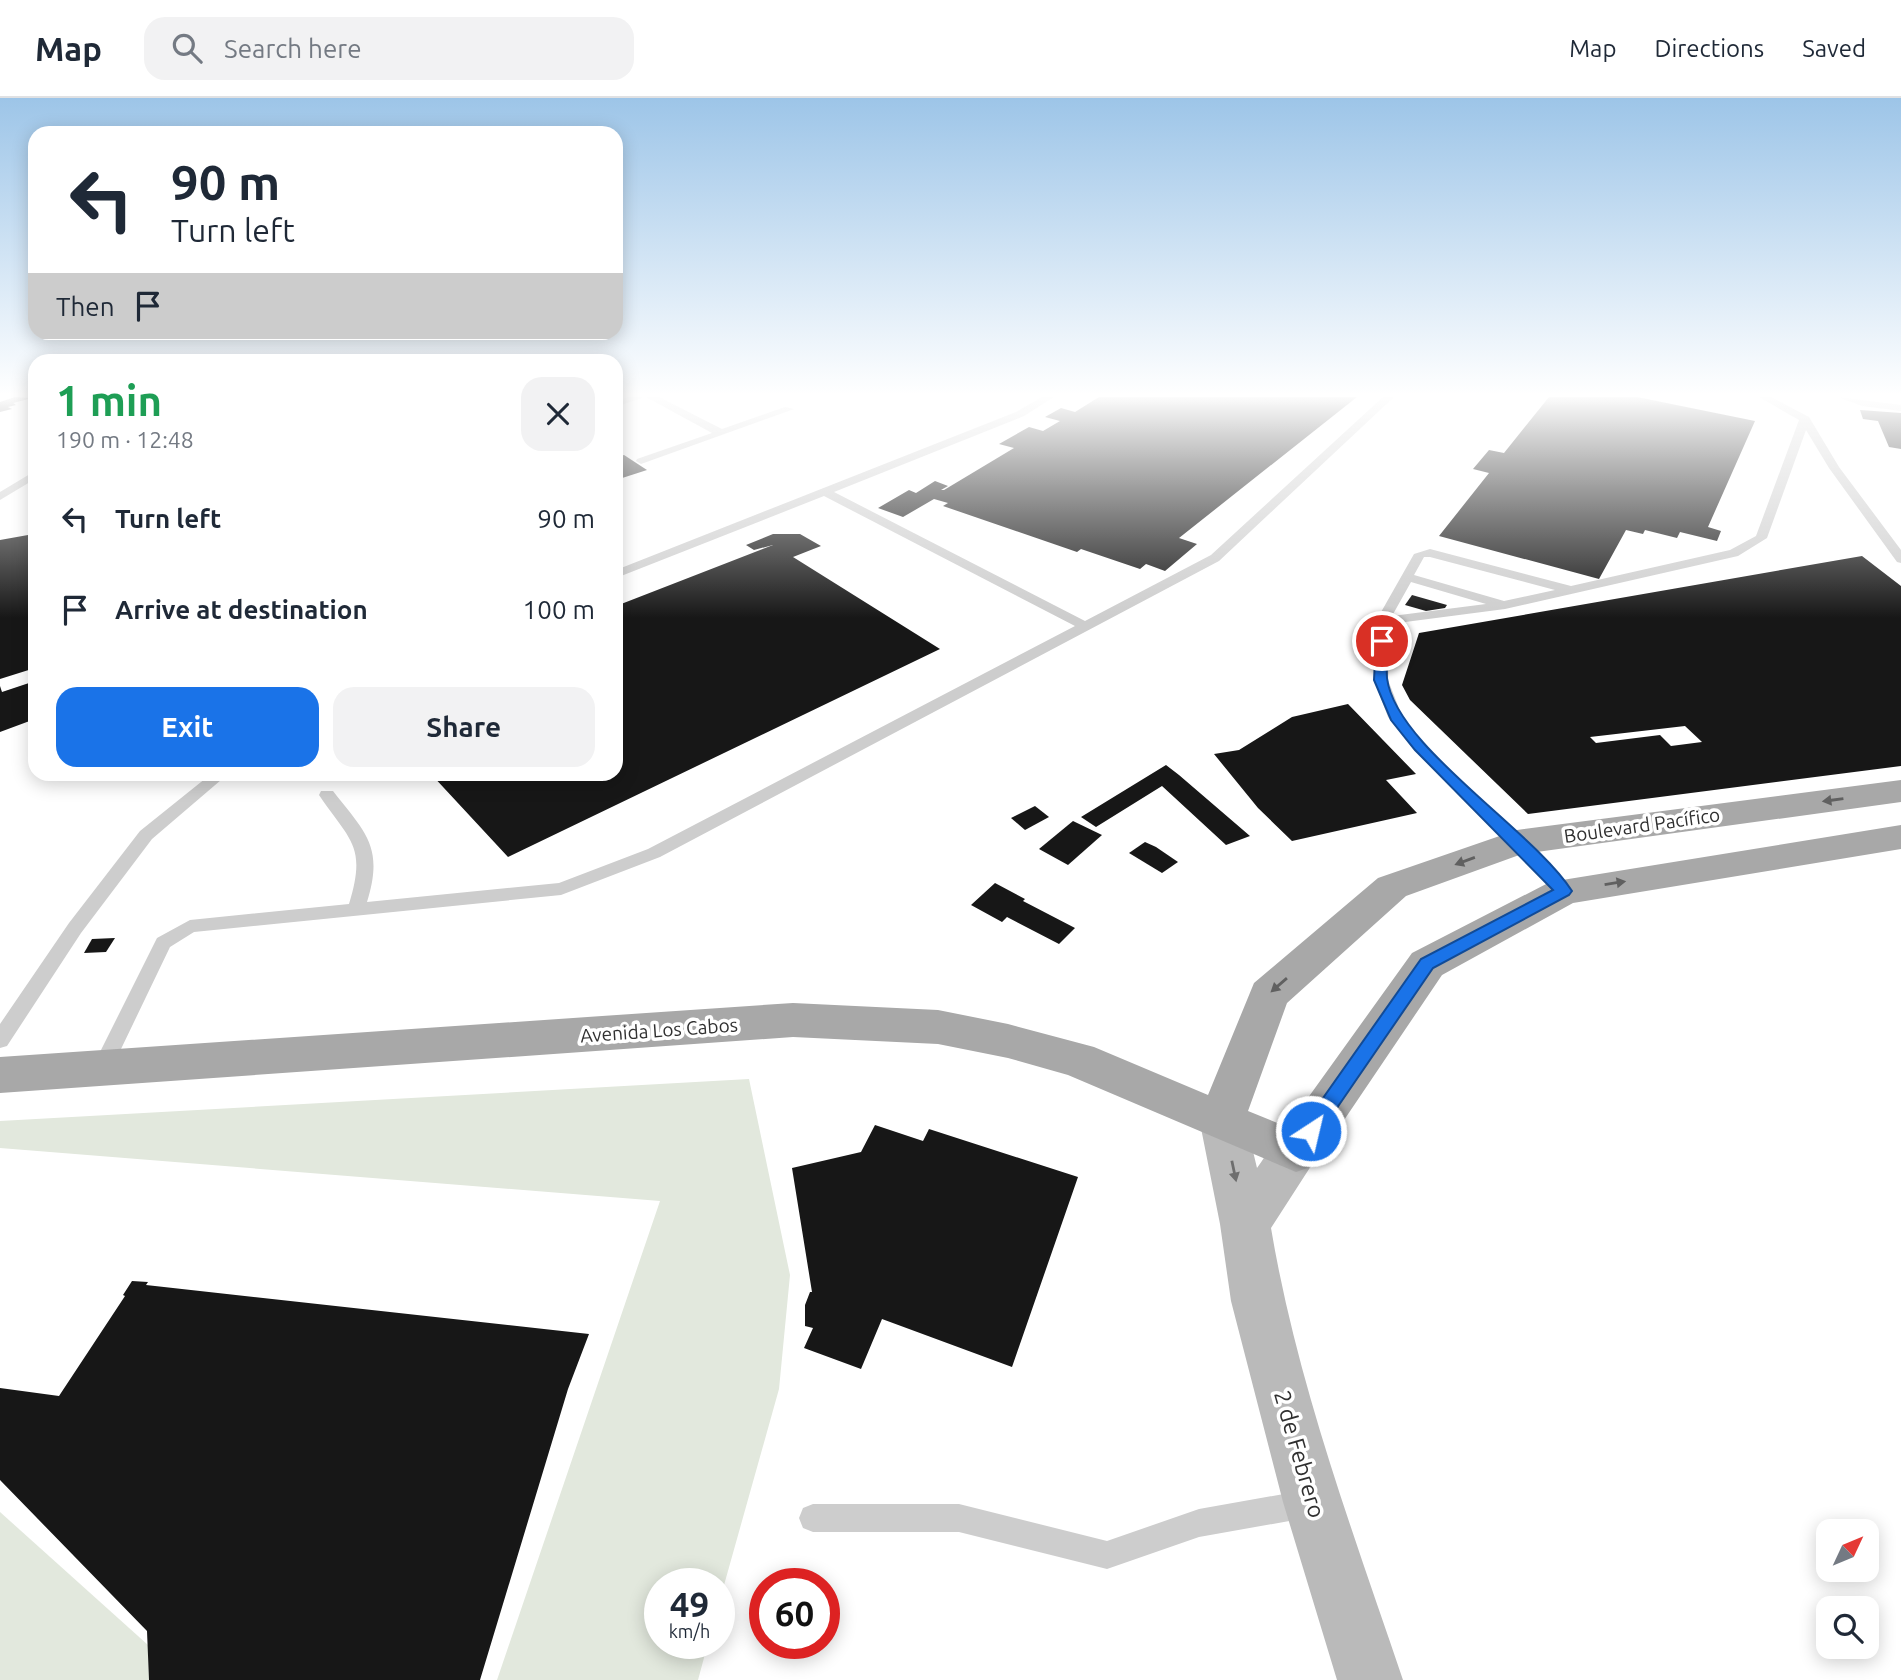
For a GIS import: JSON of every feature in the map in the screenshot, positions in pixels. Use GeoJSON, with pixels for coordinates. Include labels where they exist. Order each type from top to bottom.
{"type":"FeatureCollection","features":[{"type":"Feature","properties":{"kind":"main road","name":"Boulevard Pacífico"},"geometry":{"type":"LineString","coordinates":[[1222,1118],[1269,994],[1392,887],[1517,842],[1901,791]]}},
{"type":"Feature","properties":{"kind":"main road"},"geometry":{"type":"LineString","coordinates":[[1245,1224],[1427,964],[1564,891],[1901,837]]}},
{"type":"Feature","properties":{"kind":"main road","name":"Avenida Los Cabos"},"geometry":{"type":"LineString","coordinates":[[0,1075],[793,1020],[938,1027],[1008,1041],[1078,1060],[1222,1118],[1296,1152]]}},
{"type":"Feature","properties":{"kind":"main road","name":"2 de Febrero"},"geometry":{"type":"LineString","coordinates":[[1222,1118],[1245,1224],[1257,1301],[1313,1502],[1370,1680]]}},
{"type":"Feature","properties":{"kind":"lane"},"geometry":{"type":"LineString","coordinates":[[623,571],[879,471]]}},
{"type":"Feature","properties":{"kind":"lane"},"geometry":{"type":"LineString","coordinates":[[102,1068],[163,943],[190,926],[561,890],[654,853],[1215,558],[1309,471]]}},
{"type":"Feature","properties":{"kind":"lane"},"geometry":{"type":"LineString","coordinates":[[1383,621],[1505,605],[1749,547],[1761,538],[1786,471]]}},
{"type":"Feature","properties":{"kind":"lane"},"geometry":{"type":"LineString","coordinates":[[1836,471],[1901,559]]}},
{"type":"Feature","properties":{"kind":"lane"},"geometry":{"type":"LineString","coordinates":[[0,497],[28,479]]}},
{"type":"Feature","properties":{"kind":"lane"},"geometry":{"type":"LineString","coordinates":[[0,497],[28,489]]}},
{"type":"Feature","properties":{"kind":"lane"},"geometry":{"type":"LineString","coordinates":[[826,492],[1087,627]]}},
{"type":"Feature","properties":{"kind":"lane"},"geometry":{"type":"LineString","coordinates":[[1564,891],[1419,747],[1395,717],[1381,680],[1383,621],[1420,554],[1430,553],[1569,590]]}},
{"type":"Feature","properties":{"kind":"lane"},"geometry":{"type":"LineString","coordinates":[[1407,577],[1505,605]]}},
{"type":"Feature","properties":{"kind":"lane"},"geometry":{"type":"LineString","coordinates":[[0,1040],[75,928],[146,835],[212,781]]}},
{"type":"Feature","properties":{"kind":"lane"},"geometry":{"type":"LineString","coordinates":[[327,795],[362,840],[368,860],[367,878],[356,910]]}},
{"type":"Feature","properties":{"kind":"lane"},"geometry":{"type":"LineString","coordinates":[[813,1518],[960,1518],[1107,1555],[1199,1523],[1313,1502]]}},
{"type":"Feature","properties":{"kind":"shaded area"},"geometry":{"type":"Polygon","coordinates":[[[749,1079],[790,1275],[779,1389],[729,1568],[644,1568],[644,1659],[704,1659],[698,1680],[497,1680],[660,1201],[0,1148],[0,1121],[749,1079]]]}},
{"type":"Feature","properties":{"kind":"shaded area"},"geometry":{"type":"Polygon","coordinates":[[[0,1512],[148,1645],[149,1680],[0,1680],[0,1512]]]}},
{"type":"Feature","properties":{"kind":"building"},"geometry":{"type":"Polygon","coordinates":[[[623,471],[644,471],[623,478],[623,471]]]}},
{"type":"Feature","properties":{"kind":"building"},"geometry":{"type":"Polygon","coordinates":[[[976,471],[1264,471],[1179,538],[1197,544],[1165,571],[1146,564],[1140,569],[1081,549],[1077,552],[943,506],[948,503],[934,499],[903,517],[878,508],[909,490],[916,493],[935,481],[948,486],[941,490],[976,471]]]}},
{"type":"Feature","properties":{"kind":"building"},"geometry":{"type":"Polygon","coordinates":[[[1480,471],[1733,471],[1708,527],[1721,531],[1717,541],[1680,532],[1677,538],[1645,530],[1643,534],[1626,530],[1599,579],[1439,536],[1489,473],[1480,471]]]}},
{"type":"Feature","properties":{"kind":"building"},"geometry":{"type":"Polygon","coordinates":[[[773,534],[800,534],[821,546],[793,557],[940,649],[508,857],[437,781],[623,781],[623,603],[773,545],[754,550],[746,545],[773,534]]]}},
{"type":"Feature","properties":{"kind":"building"},"geometry":{"type":"Polygon","coordinates":[[[28,535],[28,670],[0,679],[0,540],[28,535]]]}},
{"type":"Feature","properties":{"kind":"building"},"geometry":{"type":"Polygon","coordinates":[[[1862,556],[1901,586],[1901,766],[1528,814],[1410,700],[1402,685],[1419,633],[1862,556]],[[1685,726],[1590,737],[1596,743],[1660,735],[1671,746],[1702,742],[1685,726]]]}},
{"type":"Feature","properties":{"kind":"building"},"geometry":{"type":"Polygon","coordinates":[[[1412,595],[1447,605],[1445,608],[1426,611],[1405,605],[1412,595]]]}},
{"type":"Feature","properties":{"kind":"building"},"geometry":{"type":"Polygon","coordinates":[[[28,683],[28,722],[0,732],[0,686],[2,692],[28,683]]]}},
{"type":"Feature","properties":{"kind":"building"},"geometry":{"type":"Polygon","coordinates":[[[1348,704],[1416,774],[1386,780],[1417,813],[1292,841],[1258,808],[1214,754],[1239,750],[1292,717],[1348,704]]]}},
{"type":"Feature","properties":{"kind":"building"},"geometry":{"type":"Polygon","coordinates":[[[1166,765],[1250,836],[1226,845],[1162,786],[1096,827],[1081,817],[1166,765]]]}},
{"type":"Feature","properties":{"kind":"building"},"geometry":{"type":"Polygon","coordinates":[[[1035,806],[1049,817],[1025,830],[1011,818],[1035,806]]]}},
{"type":"Feature","properties":{"kind":"building"},"geometry":{"type":"Polygon","coordinates":[[[1073,821],[1102,835],[1068,865],[1039,849],[1073,821]]]}},
{"type":"Feature","properties":{"kind":"building"},"geometry":{"type":"Polygon","coordinates":[[[1145,842],[1178,862],[1162,873],[1129,853],[1145,842]]]}},
{"type":"Feature","properties":{"kind":"building"},"geometry":{"type":"Polygon","coordinates":[[[995,883],[1075,928],[1059,944],[1007,917],[1002,922],[971,905],[995,883]]]}},
{"type":"Feature","properties":{"kind":"building"},"geometry":{"type":"Polygon","coordinates":[[[115,938],[106,952],[84,953],[92,939],[115,938]]]}},
{"type":"Feature","properties":{"kind":"building"},"geometry":{"type":"Polygon","coordinates":[[[875,1125],[923,1141],[929,1129],[1078,1177],[1012,1367],[882,1319],[861,1369],[804,1348],[813,1328],[805,1326],[805,1305],[812,1292],[792,1168],[861,1152],[875,1125]]]}},
{"type":"Feature","properties":{"kind":"building"},"geometry":{"type":"Polygon","coordinates":[[[132,1281],[148,1282],[146,1285],[589,1334],[568,1389],[480,1680],[149,1680],[147,1631],[0,1480],[0,1388],[59,1396],[125,1296],[123,1295],[132,1281]]]}},
{"type":"Feature","properties":{"kind":"route"},"geometry":{"type":"LineString","coordinates":[[1311,1131],[1427,964],[1564,891],[1419,747],[1395,717],[1381,680],[1382,641]]}}]}
